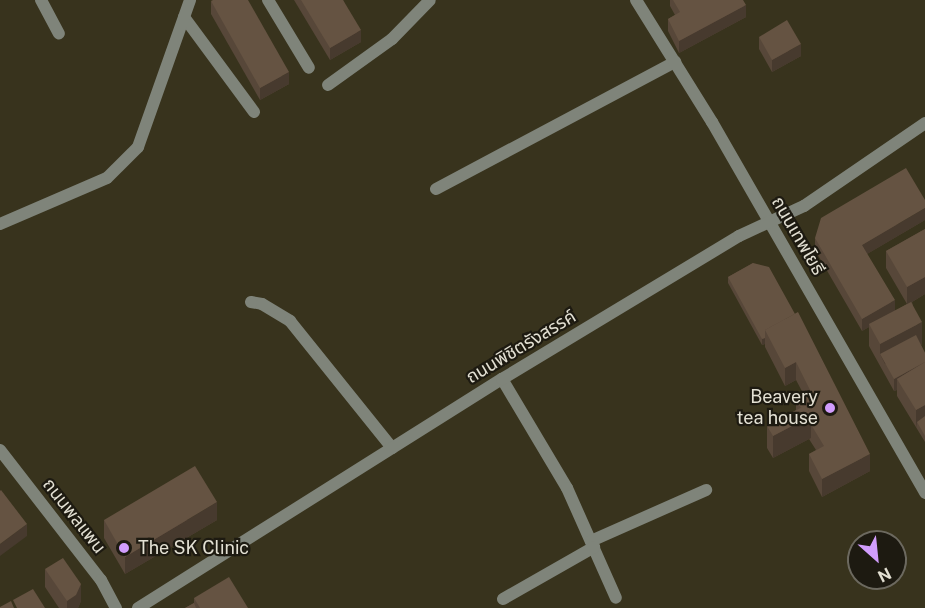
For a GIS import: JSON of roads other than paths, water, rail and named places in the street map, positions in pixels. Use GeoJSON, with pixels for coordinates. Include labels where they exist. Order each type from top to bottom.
{"type":"FeatureCollection","features":[{"type":"Feature","properties":{"kind":"street"},"geometry":{"type":"LineString","coordinates":[[41,0],[59,34]]}},
{"type":"Feature","properties":{"kind":"street"},"geometry":{"type":"LineString","coordinates":[[0,224],[107,178],[138,147],[190,0]]}},
{"type":"Feature","properties":{"kind":"street"},"geometry":{"type":"LineString","coordinates":[[268,0],[309,68]]}},
{"type":"Feature","properties":{"kind":"street"},"geometry":{"type":"LineString","coordinates":[[328,85],[392,39],[430,0]]}},
{"type":"Feature","properties":{"kind":"street","name":"ถนนเทพโยธี"},"geometry":{"type":"LineString","coordinates":[[636,0],[770,222],[925,493]]}},
{"type":"Feature","properties":{"kind":"street"},"geometry":{"type":"LineString","coordinates":[[184,17],[254,111]]}},
{"type":"Feature","properties":{"kind":"street"},"geometry":{"type":"LineString","coordinates":[[436,189],[675,63]]}},
{"type":"Feature","properties":{"kind":"street","name":"ถนนพิชิตรังสรรค์"},"geometry":{"type":"LineString","coordinates":[[138,608],[502,379],[739,236],[804,206],[925,123]]}},
{"type":"Feature","properties":{"kind":"street"},"geometry":{"type":"LineString","coordinates":[[251,302],[262,304],[290,321],[392,448]]}},
{"type":"Feature","properties":{"kind":"street"},"geometry":{"type":"LineString","coordinates":[[502,379],[567,488],[616,598]]}},
{"type":"Feature","properties":{"kind":"street","name":"ถนนพลแพน"},"geometry":{"type":"LineString","coordinates":[[0,450],[101,580],[116,608]]}},
{"type":"Feature","properties":{"kind":"street"},"geometry":{"type":"LineString","coordinates":[[503,599],[593,544],[706,490]]}},
{"type":"Feature","properties":{"kind":"place","name":"Beavery tea house"},"geometry":{"type":"Point","coordinates":[830,408]}},
{"type":"Feature","properties":{"kind":"place","name":"The SK Clinic"},"geometry":{"type":"Point","coordinates":[124,548]}}]}
